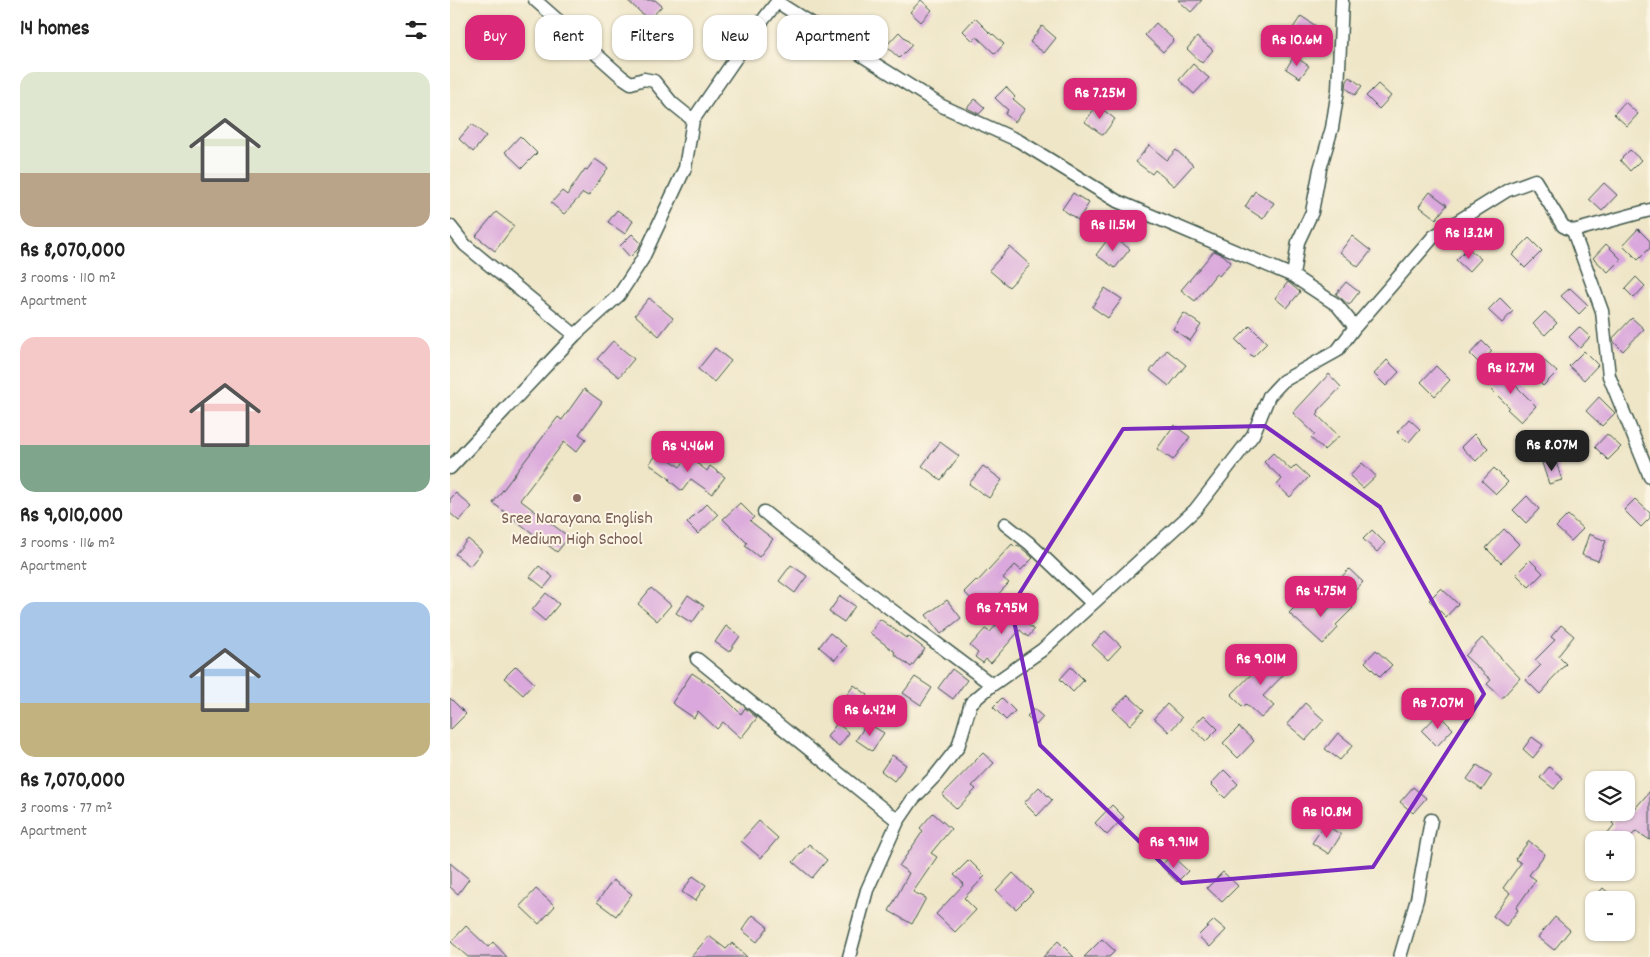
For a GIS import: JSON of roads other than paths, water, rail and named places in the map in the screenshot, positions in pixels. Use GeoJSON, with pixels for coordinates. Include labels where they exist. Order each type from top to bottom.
{"type":"FeatureCollection","features":[{"type":"Feature","properties":{"kind":"street"},"geometry":{"type":"LineString","coordinates":[[535,0],[622,77],[631,83],[644,79],[654,82],[672,103],[693,120]]}},
{"type":"Feature","properties":{"kind":"street"},"geometry":{"type":"LineString","coordinates":[[1292,276],[1298,242],[1312,212],[1320,170],[1332,128],[1338,90],[1342,0]]}},
{"type":"Feature","properties":{"kind":"street"},"geometry":{"type":"LineString","coordinates":[[450,468],[575,335],[620,295],[642,260],[684,168],[693,120],[753,33],[777,2],[942,106],[1019,141],[1117,201],[1292,276],[1337,305],[1355,327]]}},
{"type":"Feature","properties":{"kind":"street"},"geometry":{"type":"LineString","coordinates":[[849,957],[868,890],[898,822],[913,799],[936,775],[958,747],[971,703],[992,685],[1042,650],[1195,510],[1253,436],[1269,396],[1283,381],[1337,350],[1434,236],[1508,190],[1535,180],[1563,226],[1573,231],[1650,210]]}},
{"type":"Feature","properties":{"kind":"street"},"geometry":{"type":"LineString","coordinates":[[450,226],[465,245],[575,335]]}},
{"type":"Feature","properties":{"kind":"street"},"geometry":{"type":"LineString","coordinates":[[1573,231],[1602,311],[1609,376],[1650,477]]}},
{"type":"Feature","properties":{"kind":"street"},"geometry":{"type":"LineString","coordinates":[[764,512],[826,562],[992,685]]}},
{"type":"Feature","properties":{"kind":"street"},"geometry":{"type":"LineString","coordinates":[[1005,524],[1029,543],[1092,604]]}},
{"type":"Feature","properties":{"kind":"street"},"geometry":{"type":"LineString","coordinates":[[697,659],[898,822]]}},
{"type":"Feature","properties":{"kind":"street"},"geometry":{"type":"LineString","coordinates":[[1400,957],[1417,899],[1432,820]]}},
{"type":"Feature","properties":{"kind":"place","name":"Sree Narayana English Medium High School"},"geometry":{"type":"Point","coordinates":[577,498]}}]}
